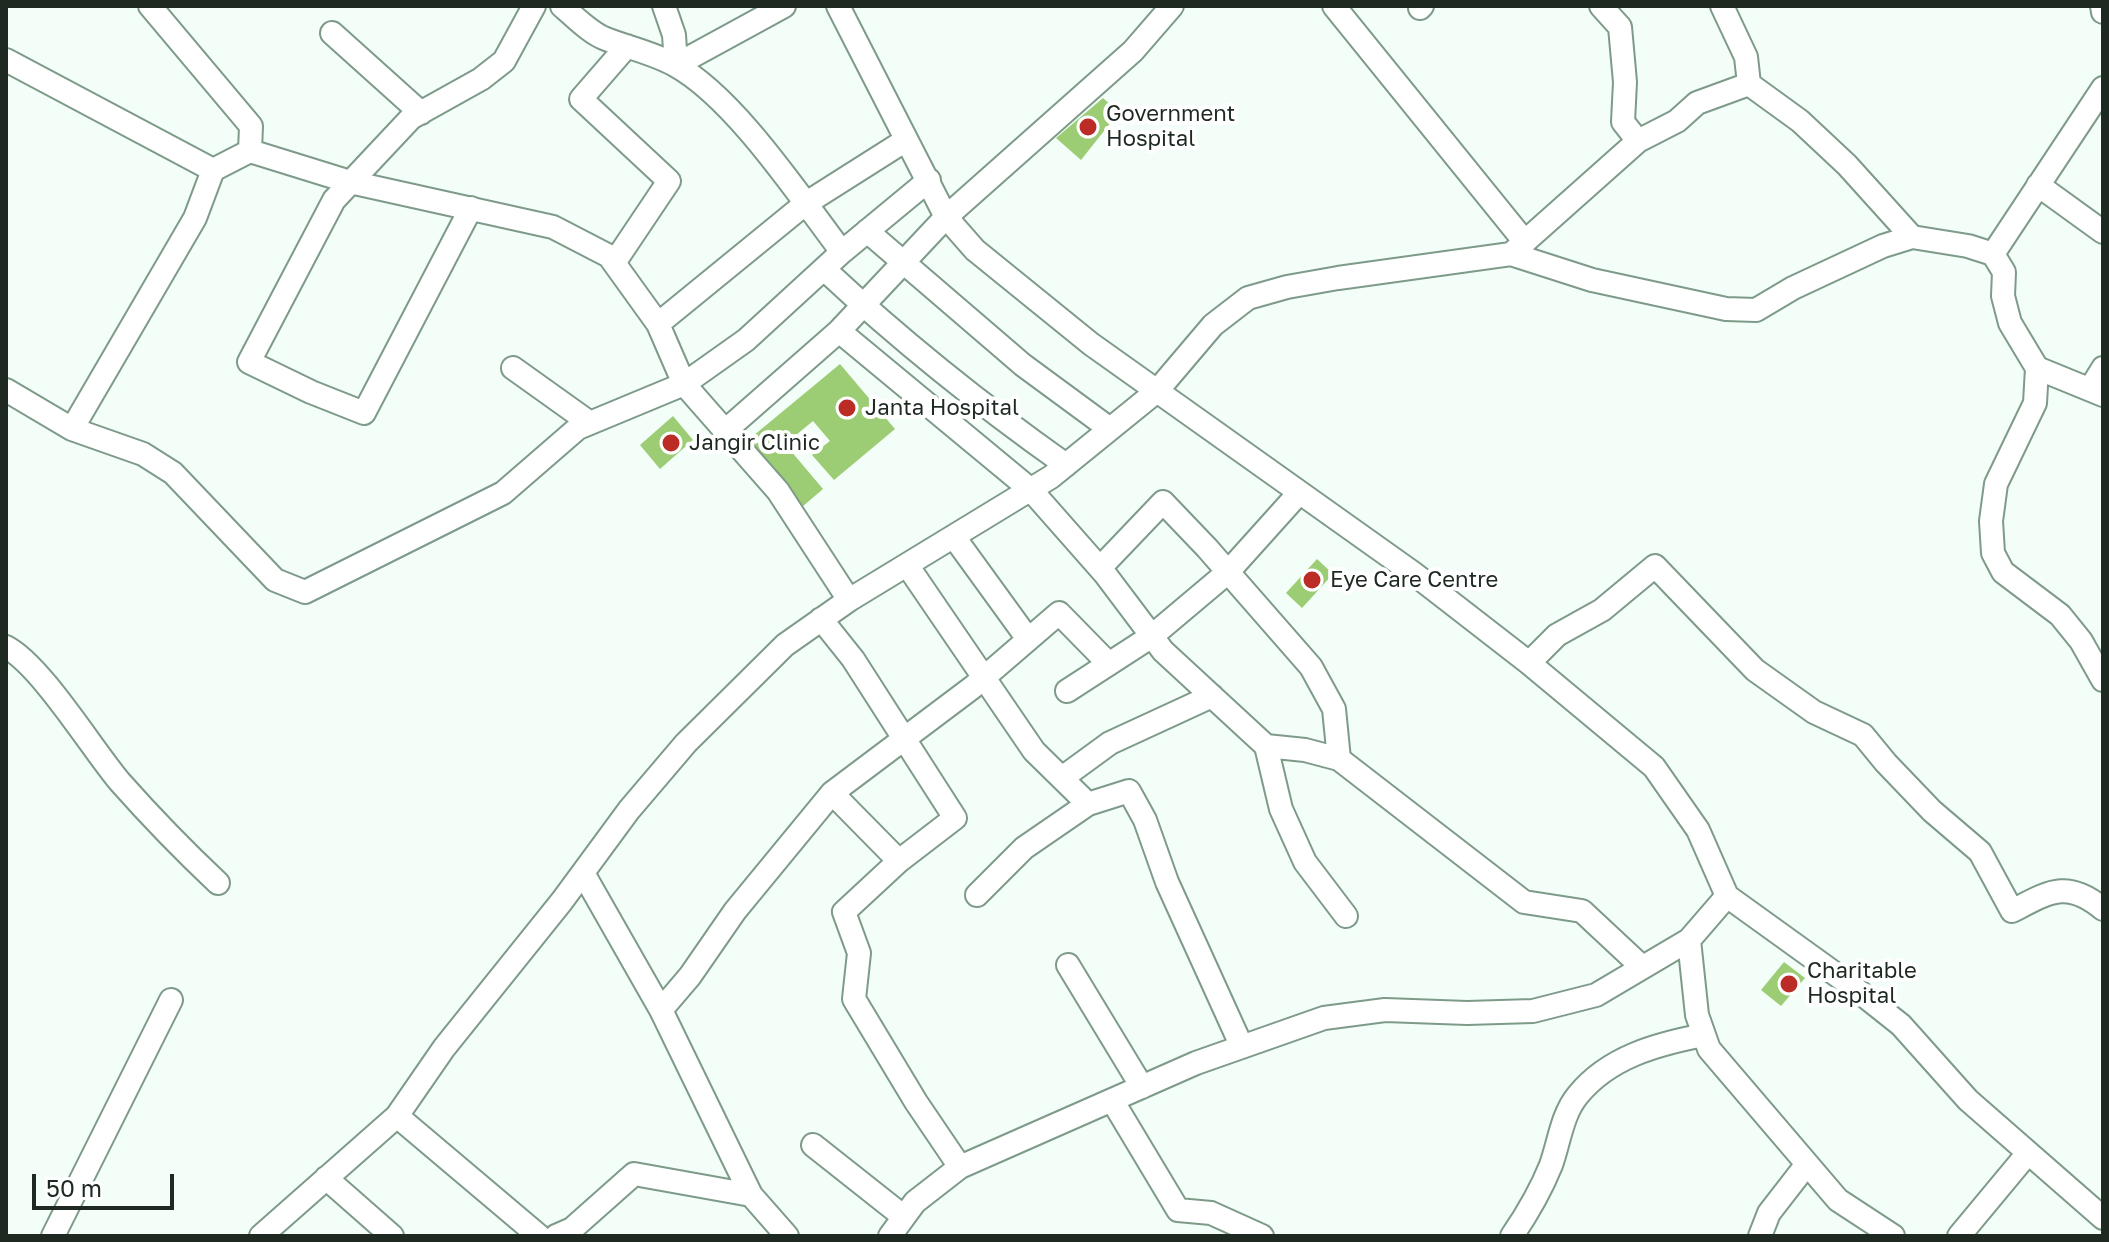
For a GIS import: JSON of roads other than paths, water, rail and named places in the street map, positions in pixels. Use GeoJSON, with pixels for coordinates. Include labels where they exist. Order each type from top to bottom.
{"type":"FeatureCollection","features":[{"type":"Feature","properties":{"kind":"street"},"geometry":{"type":"LineString","coordinates":[[150,6],[251,126],[250,151]]}},
{"type":"Feature","properties":{"kind":"street"},"geometry":{"type":"LineString","coordinates":[[471,208],[440,262],[364,413],[249,362],[334,200],[402,127],[481,79],[504,61],[534,6]]}},
{"type":"Feature","properties":{"kind":"street"},"geometry":{"type":"LineString","coordinates":[[562,6],[603,39],[676,65],[715,94],[842,252]]}},
{"type":"Feature","properties":{"kind":"street"},"geometry":{"type":"LineString","coordinates":[[664,6],[674,35],[676,65]]}},
{"type":"Feature","properties":{"kind":"street"},"geometry":{"type":"LineString","coordinates":[[676,65],[784,6]]}},
{"type":"Feature","properties":{"kind":"street"},"geometry":{"type":"LineString","coordinates":[[838,6],[946,217],[975,250],[1091,344],[1413,573],[1529,663],[1654,767],[1698,830],[1727,896],[1901,1025],[1968,1100],[2103,1218]]}},
{"type":"Feature","properties":{"kind":"street"},"geometry":{"type":"LineString","coordinates":[[1334,6],[1518,248],[1605,283],[1726,309],[1756,310],[1793,288],[1883,246],[1912,237],[1968,246],[1993,254],[2004,272],[2003,296],[2010,323],[2037,368],[2035,403],[1996,484],[1991,521],[1993,553],[2003,572],[2060,615],[2081,641],[2103,680]]}},
{"type":"Feature","properties":{"kind":"street"},"geometry":{"type":"LineString","coordinates":[[1601,6],[1620,27],[1625,82],[1623,122],[1638,141]]}},
{"type":"Feature","properties":{"kind":"street"},"geometry":{"type":"LineString","coordinates":[[1722,6],[1746,57],[1749,84],[1800,121],[1828,147],[1889,208],[1912,237]]}},
{"type":"Feature","properties":{"kind":"street"},"geometry":{"type":"LineString","coordinates":[[725,431],[839,331],[946,217],[1133,51],[1160,10]]}},
{"type":"Feature","properties":{"kind":"street"},"geometry":{"type":"LineString","coordinates":[[332,33],[421,113]]}},
{"type":"Feature","properties":{"kind":"street"},"geometry":{"type":"LineString","coordinates":[[614,263],[669,181],[581,99],[627,46]]}},
{"type":"Feature","properties":{"kind":"street"},"geometry":{"type":"LineString","coordinates":[[6,60],[213,170]]}},
{"type":"Feature","properties":{"kind":"street"},"geometry":{"type":"LineString","coordinates":[[261,1236],[397,1116],[444,1048],[629,810],[686,743],[785,645],[849,600],[1031,490],[1066,465],[1157,391],[1213,325],[1248,298],[1287,287],[1518,248],[1638,141],[1677,121],[1697,103],[1749,84]]}},
{"type":"Feature","properties":{"kind":"street"},"geometry":{"type":"LineString","coordinates":[[1993,254],[2103,88]]}},
{"type":"Feature","properties":{"kind":"street"},"geometry":{"type":"LineString","coordinates":[[658,324],[805,204],[906,140]]}},
{"type":"Feature","properties":{"kind":"street"},"geometry":{"type":"LineString","coordinates":[[72,429],[195,218],[213,170],[250,151],[350,182],[553,227],[609,256],[658,324],[684,384],[778,491],[849,600]]}},
{"type":"Feature","properties":{"kind":"street"},"geometry":{"type":"LineString","coordinates":[[6,390],[72,429],[143,454],[173,473],[275,580],[305,592],[503,493],[578,428],[684,384],[746,340],[842,252],[929,180]]}},
{"type":"Feature","properties":{"kind":"street"},"geometry":{"type":"LineString","coordinates":[[2038,185],[2103,232]]}},
{"type":"Feature","properties":{"kind":"street"},"geometry":{"type":"LineString","coordinates":[[867,231],[1023,365],[1110,429]]}},
{"type":"Feature","properties":{"kind":"street"},"geometry":{"type":"LineString","coordinates":[[824,269],[997,416],[1066,465]]}},
{"type":"Feature","properties":{"kind":"street"},"geometry":{"type":"LineString","coordinates":[[839,331],[1031,490],[1100,568],[1163,651],[1266,746],[1281,809],[1305,862],[1346,916]]}},
{"type":"Feature","properties":{"kind":"street"},"geometry":{"type":"LineString","coordinates":[[513,368],[590,423]]}},
{"type":"Feature","properties":{"kind":"street"},"geometry":{"type":"LineString","coordinates":[[2037,368],[2096,392],[2103,368]]}},
{"type":"Feature","properties":{"kind":"street"},"geometry":{"type":"LineString","coordinates":[[1067,691],[1152,636],[1228,572],[1299,493]]}},
{"type":"Feature","properties":{"kind":"street"},"geometry":{"type":"LineString","coordinates":[[1100,568],[1163,502],[1311,667],[1334,709],[1339,759]]}},
{"type":"Feature","properties":{"kind":"street"},"geometry":{"type":"LineString","coordinates":[[954,537],[1028,639]]}},
{"type":"Feature","properties":{"kind":"street"},"geometry":{"type":"LineString","coordinates":[[907,565],[1034,751],[1088,804]]}},
{"type":"Feature","properties":{"kind":"street"},"geometry":{"type":"LineString","coordinates":[[1529,663],[1557,635],[1602,610],[1655,566],[1755,670],[1814,712],[1863,735],[1932,811],[1980,852],[2012,911],[2047,892],[2072,889],[2103,909]]}},
{"type":"Feature","properties":{"kind":"street"},"geometry":{"type":"LineString","coordinates":[[661,1010],[690,976],[735,911],[832,793],[984,677],[1059,613],[1109,664]]}},
{"type":"Feature","properties":{"kind":"street"},"geometry":{"type":"LineString","coordinates":[[821,619],[853,659],[955,818],[899,861],[844,912],[859,953],[854,999],[916,1102],[960,1167]]}},
{"type":"Feature","properties":{"kind":"street"},"geometry":{"type":"LineString","coordinates":[[6,647],[15,652],[45,685],[119,780],[218,883]]}},
{"type":"Feature","properties":{"kind":"street"},"geometry":{"type":"LineString","coordinates":[[1062,778],[1110,743],[1212,696]]}},
{"type":"Feature","properties":{"kind":"street"},"geometry":{"type":"LineString","coordinates":[[1266,746],[1305,750],[1339,759],[1524,902],[1582,911],[1642,967]]}},
{"type":"Feature","properties":{"kind":"street"},"geometry":{"type":"LineString","coordinates":[[977,895],[1024,848],[1088,804],[1129,791],[1145,820],[1167,882],[1242,1047]]}},
{"type":"Feature","properties":{"kind":"street"},"geometry":{"type":"LineString","coordinates":[[832,793],[899,861]]}},
{"type":"Feature","properties":{"kind":"street"},"geometry":{"type":"LineString","coordinates":[[583,873],[661,1010],[751,1195],[787,1236]]}},
{"type":"Feature","properties":{"kind":"street"},"geometry":{"type":"LineString","coordinates":[[890,1236],[915,1202],[960,1167],[1142,1087],[1324,1018],[1385,1010],[1467,1013],[1533,1011],[1596,995],[1689,940],[1727,896]]}},
{"type":"Feature","properties":{"kind":"street"},"geometry":{"type":"LineString","coordinates":[[1689,940],[1697,1015],[1709,1049],[1838,1200],[1893,1236]]}},
{"type":"Feature","properties":{"kind":"street"},"geometry":{"type":"LineString","coordinates":[[1068,965],[1142,1087]]}},
{"type":"Feature","properties":{"kind":"street"},"geometry":{"type":"LineString","coordinates":[[53,1236],[171,1000]]}},
{"type":"Feature","properties":{"kind":"street"},"geometry":{"type":"LineString","coordinates":[[1512,1236],[1529,1211],[1550,1166],[1562,1126],[1576,1096],[1613,1063],[1664,1043],[1704,1035]]}},
{"type":"Feature","properties":{"kind":"street"},"geometry":{"type":"LineString","coordinates":[[1112,1100],[1178,1210],[1211,1213],[1262,1236]]}},
{"type":"Feature","properties":{"kind":"street"},"geometry":{"type":"LineString","coordinates":[[397,1116],[539,1236]]}},
{"type":"Feature","properties":{"kind":"street"},"geometry":{"type":"LineString","coordinates":[[813,1145],[904,1217]]}},
{"type":"Feature","properties":{"kind":"street"},"geometry":{"type":"LineString","coordinates":[[1959,1236],[2028,1153]]}},
{"type":"Feature","properties":{"kind":"street"},"geometry":{"type":"LineString","coordinates":[[1760,1236],[1769,1213],[1807,1164]]}},
{"type":"Feature","properties":{"kind":"street"},"geometry":{"type":"LineString","coordinates":[[556,1236],[572,1229],[634,1174],[751,1195]]}},
{"type":"Feature","properties":{"kind":"street"},"geometry":{"type":"LineString","coordinates":[[326,1178],[392,1236]]}},
{"type":"Feature","properties":{"kind":"place","name":"Government Hospital"},"geometry":{"type":"Point","coordinates":[1088,127]}},
{"type":"Feature","properties":{"kind":"place","name":"Janta Hospital"},"geometry":{"type":"Point","coordinates":[847,408]}},
{"type":"Feature","properties":{"kind":"place","name":"Jangir Clinic"},"geometry":{"type":"Point","coordinates":[671,443]}},
{"type":"Feature","properties":{"kind":"place","name":"Eye Care Centre"},"geometry":{"type":"Point","coordinates":[1312,580]}},
{"type":"Feature","properties":{"kind":"place","name":"Charitable Hospital"},"geometry":{"type":"Point","coordinates":[1789,984]}}]}
